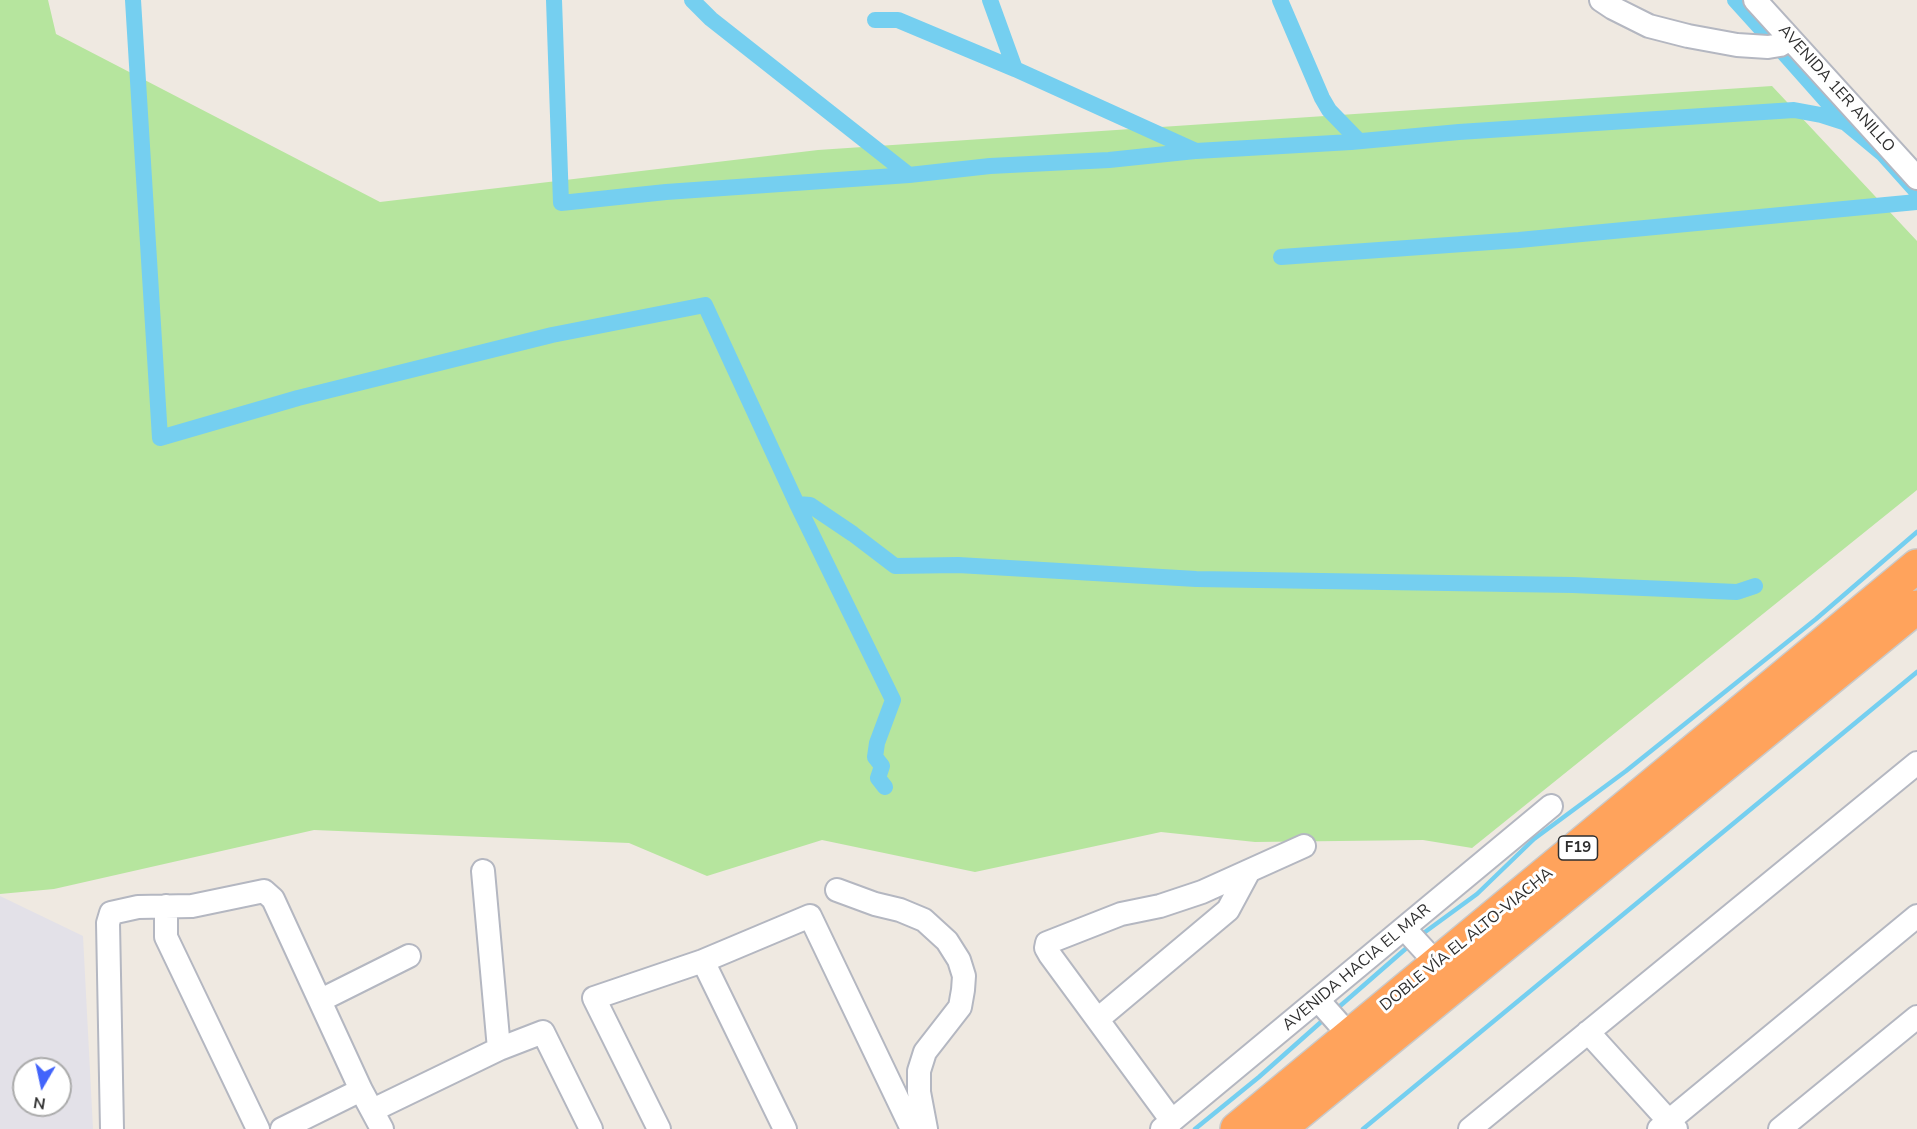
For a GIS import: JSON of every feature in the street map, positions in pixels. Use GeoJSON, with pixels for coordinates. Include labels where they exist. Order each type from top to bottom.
{"type":"FeatureCollection","features":[{"type":"Feature","properties":{"kind":"highway","name":"DOBLE VÍA EL ALTO-VIACHA"},"geometry":{"type":"LineString","coordinates":[[1237,1129],[1917,566]]}},
{"type":"Feature","properties":{"kind":"highway","name":"DOBLE VÍA EL ALTO-VIACHA"},"geometry":{"type":"LineString","coordinates":[[1279,1129],[1917,607]]}},
{"type":"Feature","properties":{"kind":"street"},"geometry":{"type":"LineString","coordinates":[[1601,0],[1649,26],[1688,36],[1737,45],[1768,47],[1780,45],[1790,39]]}},
{"type":"Feature","properties":{"kind":"street","name":"AVENIDA 1ER ANILLO"},"geometry":{"type":"LineString","coordinates":[[1755,0],[1917,178]]}},
{"type":"Feature","properties":{"kind":"street"},"geometry":{"type":"LineString","coordinates":[[1470,1129],[1917,763]]}},
{"type":"Feature","properties":{"kind":"street","name":"AVENIDA HACIA EL MAR"},"geometry":{"type":"LineString","coordinates":[[1167,1125],[1551,806]]}},
{"type":"Feature","properties":{"kind":"street"},"geometry":{"type":"LineString","coordinates":[[1167,1125],[1098,1019],[1050,955],[1046,948],[1047,943],[1121,914],[1160,906],[1202,892],[1304,846]]}},
{"type":"Feature","properties":{"kind":"street"},"geometry":{"type":"LineString","coordinates":[[483,871],[499,1048]]}},
{"type":"Feature","properties":{"kind":"street"},"geometry":{"type":"LineString","coordinates":[[1098,1019],[1228,910],[1249,871]]}},
{"type":"Feature","properties":{"kind":"street"},"geometry":{"type":"LineString","coordinates":[[837,890],[924,920],[947,941],[964,976],[960,1007],[926,1053],[919,1071],[919,1092],[926,1129]]}},
{"type":"Feature","properties":{"kind":"street"},"geometry":{"type":"LineString","coordinates":[[112,1129],[108,922],[111,913],[138,907],[192,906],[264,891],[273,899],[361,1090],[378,1119],[499,1048],[543,1032],[591,1129]]}},
{"type":"Feature","properties":{"kind":"street"},"geometry":{"type":"LineString","coordinates":[[166,906],[166,937],[258,1129]]}},
{"type":"Feature","properties":{"kind":"street"},"geometry":{"type":"LineString","coordinates":[[660,1129],[594,998],[703,961],[810,916],[912,1129]]}},
{"type":"Feature","properties":{"kind":"street"},"geometry":{"type":"LineString","coordinates":[[1588,1032],[1668,1126],[1917,916]]}},
{"type":"Feature","properties":{"kind":"street"},"geometry":{"type":"LineString","coordinates":[[1404,928],[1437,964]]}},
{"type":"Feature","properties":{"kind":"street"},"geometry":{"type":"LineString","coordinates":[[321,1000],[409,956]]}},
{"type":"Feature","properties":{"kind":"street"},"geometry":{"type":"LineString","coordinates":[[703,961],[785,1129]]}},
{"type":"Feature","properties":{"kind":"street"},"geometry":{"type":"LineString","coordinates":[[1318,1000],[1350,1036]]}},
{"type":"Feature","properties":{"kind":"street"},"geometry":{"type":"LineString","coordinates":[[1780,1129],[1917,1017]]}},
{"type":"Feature","properties":{"kind":"street"},"geometry":{"type":"LineString","coordinates":[[282,1129],[361,1090]]}},
{"type":"Feature","properties":{"kind":"shaded area"},"geometry":{"type":"Polygon","coordinates":[[[0,896],[83,936],[93,1129],[0,1129],[0,896]]]}},
{"type":"Feature","properties":{"kind":"green space"},"geometry":{"type":"Polygon","coordinates":[[[0,0],[48,0],[56,34],[380,202],[818,150],[1772,86],[1917,241],[1917,490],[1472,848],[1423,840],[1255,842],[1161,832],[975,872],[822,840],[707,876],[629,843],[314,830],[54,889],[0,894],[0,0]]]}},
{"type":"Feature","properties":{"kind":"waterway"},"geometry":{"type":"LineString","coordinates":[[133,0],[160,438],[298,398],[552,335],[705,305],[797,504],[893,700],[877,743],[875,757],[882,766],[878,778],[885,787]]}},
{"type":"Feature","properties":{"kind":"waterway"},"geometry":{"type":"LineString","coordinates":[[554,0],[561,203],[666,192],[909,175],[990,166],[1109,160],[1195,151]]}},
{"type":"Feature","properties":{"kind":"waterway"},"geometry":{"type":"LineString","coordinates":[[692,0],[711,19],[909,175]]}},
{"type":"Feature","properties":{"kind":"waterway"},"geometry":{"type":"LineString","coordinates":[[990,0],[1015,69],[1196,151],[1794,110],[1846,123],[1882,153],[1917,192]]}},
{"type":"Feature","properties":{"kind":"waterway"},"geometry":{"type":"LineString","coordinates":[[1280,0],[1322,98],[1329,110],[1359,141]]}},
{"type":"Feature","properties":{"kind":"waterway"},"geometry":{"type":"LineString","coordinates":[[1735,0],[1773,42]]}},
{"type":"Feature","properties":{"kind":"waterway"},"geometry":{"type":"LineString","coordinates":[[875,20],[898,20],[1015,69]]}},
{"type":"Feature","properties":{"kind":"waterway"},"geometry":{"type":"LineString","coordinates":[[1782,51],[1845,122]]}},
{"type":"Feature","properties":{"kind":"waterway"},"geometry":{"type":"LineString","coordinates":[[1281,257],[1519,240],[1917,202]]}},
{"type":"Feature","properties":{"kind":"waterway"},"geometry":{"type":"LineString","coordinates":[[797,504],[810,505],[895,566],[958,565],[1196,579],[1573,585],[1737,592],[1755,586]]}},
{"type":"Feature","properties":{"kind":"waterway"},"geometry":{"type":"LineString","coordinates":[[1425,932],[1477,894],[1534,839],[1626,771],[1816,619],[1917,532]]}},
{"type":"Feature","properties":{"kind":"waterway"},"geometry":{"type":"LineString","coordinates":[[1363,1129],[1917,672]]}},
{"type":"Feature","properties":{"kind":"waterway"},"geometry":{"type":"LineString","coordinates":[[1340,1006],[1410,945]]}},
{"type":"Feature","properties":{"kind":"waterway"},"geometry":{"type":"LineString","coordinates":[[1195,1129],[1321,1022]]}}]}
